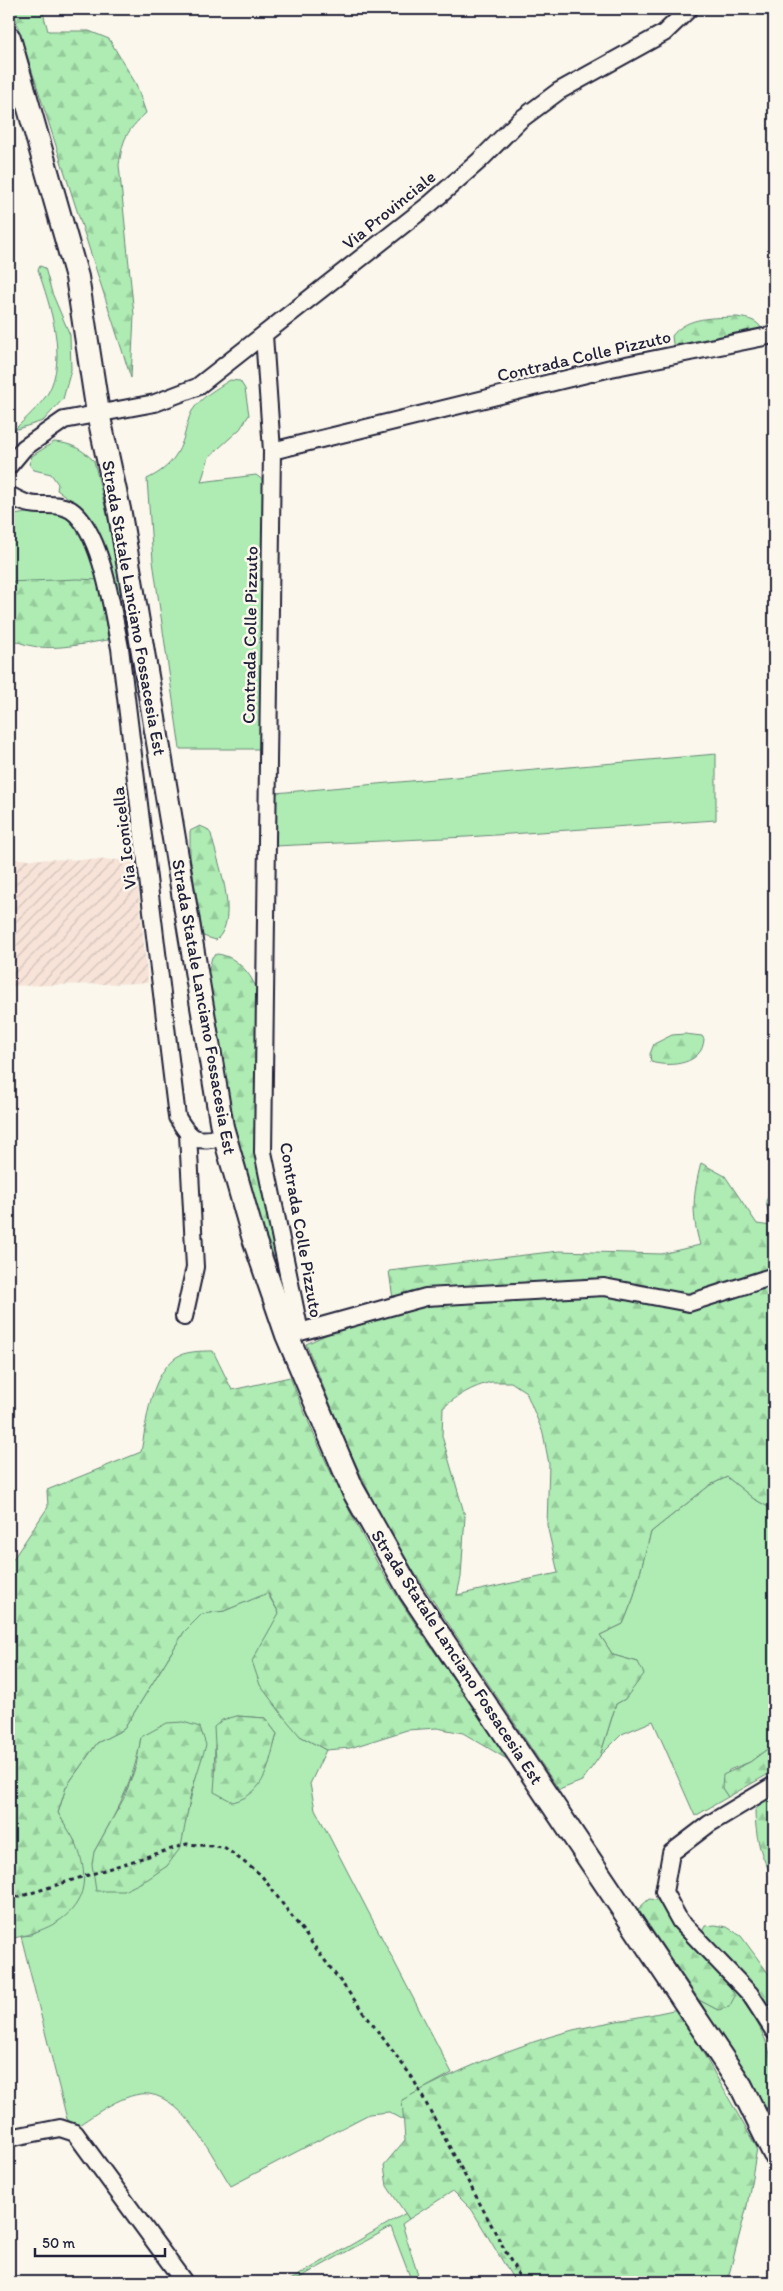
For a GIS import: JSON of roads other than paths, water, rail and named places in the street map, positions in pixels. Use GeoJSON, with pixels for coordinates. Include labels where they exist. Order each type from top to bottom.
{"type":"FeatureCollection","features":[{"type":"Feature","properties":{"kind":"main road","name":"Strada Statale Lanciano Fossacesia Est"},"geometry":{"type":"LineString","coordinates":[[9,38],[77,277],[98,413],[120,514],[224,1137],[253,1236],[293,1333],[320,1416],[353,1490],[411,1593],[741,2086],[773,2150]]}},
{"type":"Feature","properties":{"kind":"street","name":"Via Provinciale"},"geometry":{"type":"LineString","coordinates":[[9,466],[24,448],[64,420],[155,403],[197,387],[431,203],[479,161],[520,120],[559,91],[664,33],[689,9]]}},
{"type":"Feature","properties":{"kind":"street"},"geometry":{"type":"LineString","coordinates":[[264,335],[272,451]]}},
{"type":"Feature","properties":{"kind":"street","name":"Contrada Colle Pizzuto"},"geometry":{"type":"LineString","coordinates":[[774,335],[612,368],[272,451],[263,1152],[293,1333],[426,1297],[604,1286],[690,1303],[774,1276]]}},
{"type":"Feature","properties":{"kind":"street","name":"Via Iconicella"},"geometry":{"type":"LineString","coordinates":[[9,495],[30,504],[56,505],[71,510],[83,523],[107,581],[124,678],[177,1116],[188,1134]]}},
{"type":"Feature","properties":{"kind":"street"},"geometry":{"type":"LineString","coordinates":[[188,1134],[201,1141],[224,1137]]}},
{"type":"Feature","properties":{"kind":"street"},"geometry":{"type":"LineString","coordinates":[[184,1317],[195,1267],[188,1134]]}},
{"type":"Feature","properties":{"kind":"street"},"geometry":{"type":"LineString","coordinates":[[774,1785],[709,1824],[671,1853],[664,1892],[680,1921],[750,1994],[774,2031]]}},
{"type":"Feature","properties":{"kind":"street"},"geometry":{"type":"LineString","coordinates":[[773,2150],[774,2115]]}},
{"type":"Feature","properties":{"kind":"street"},"geometry":{"type":"LineString","coordinates":[[9,2138],[60,2128],[74,2133],[184,2282]]}}]}
